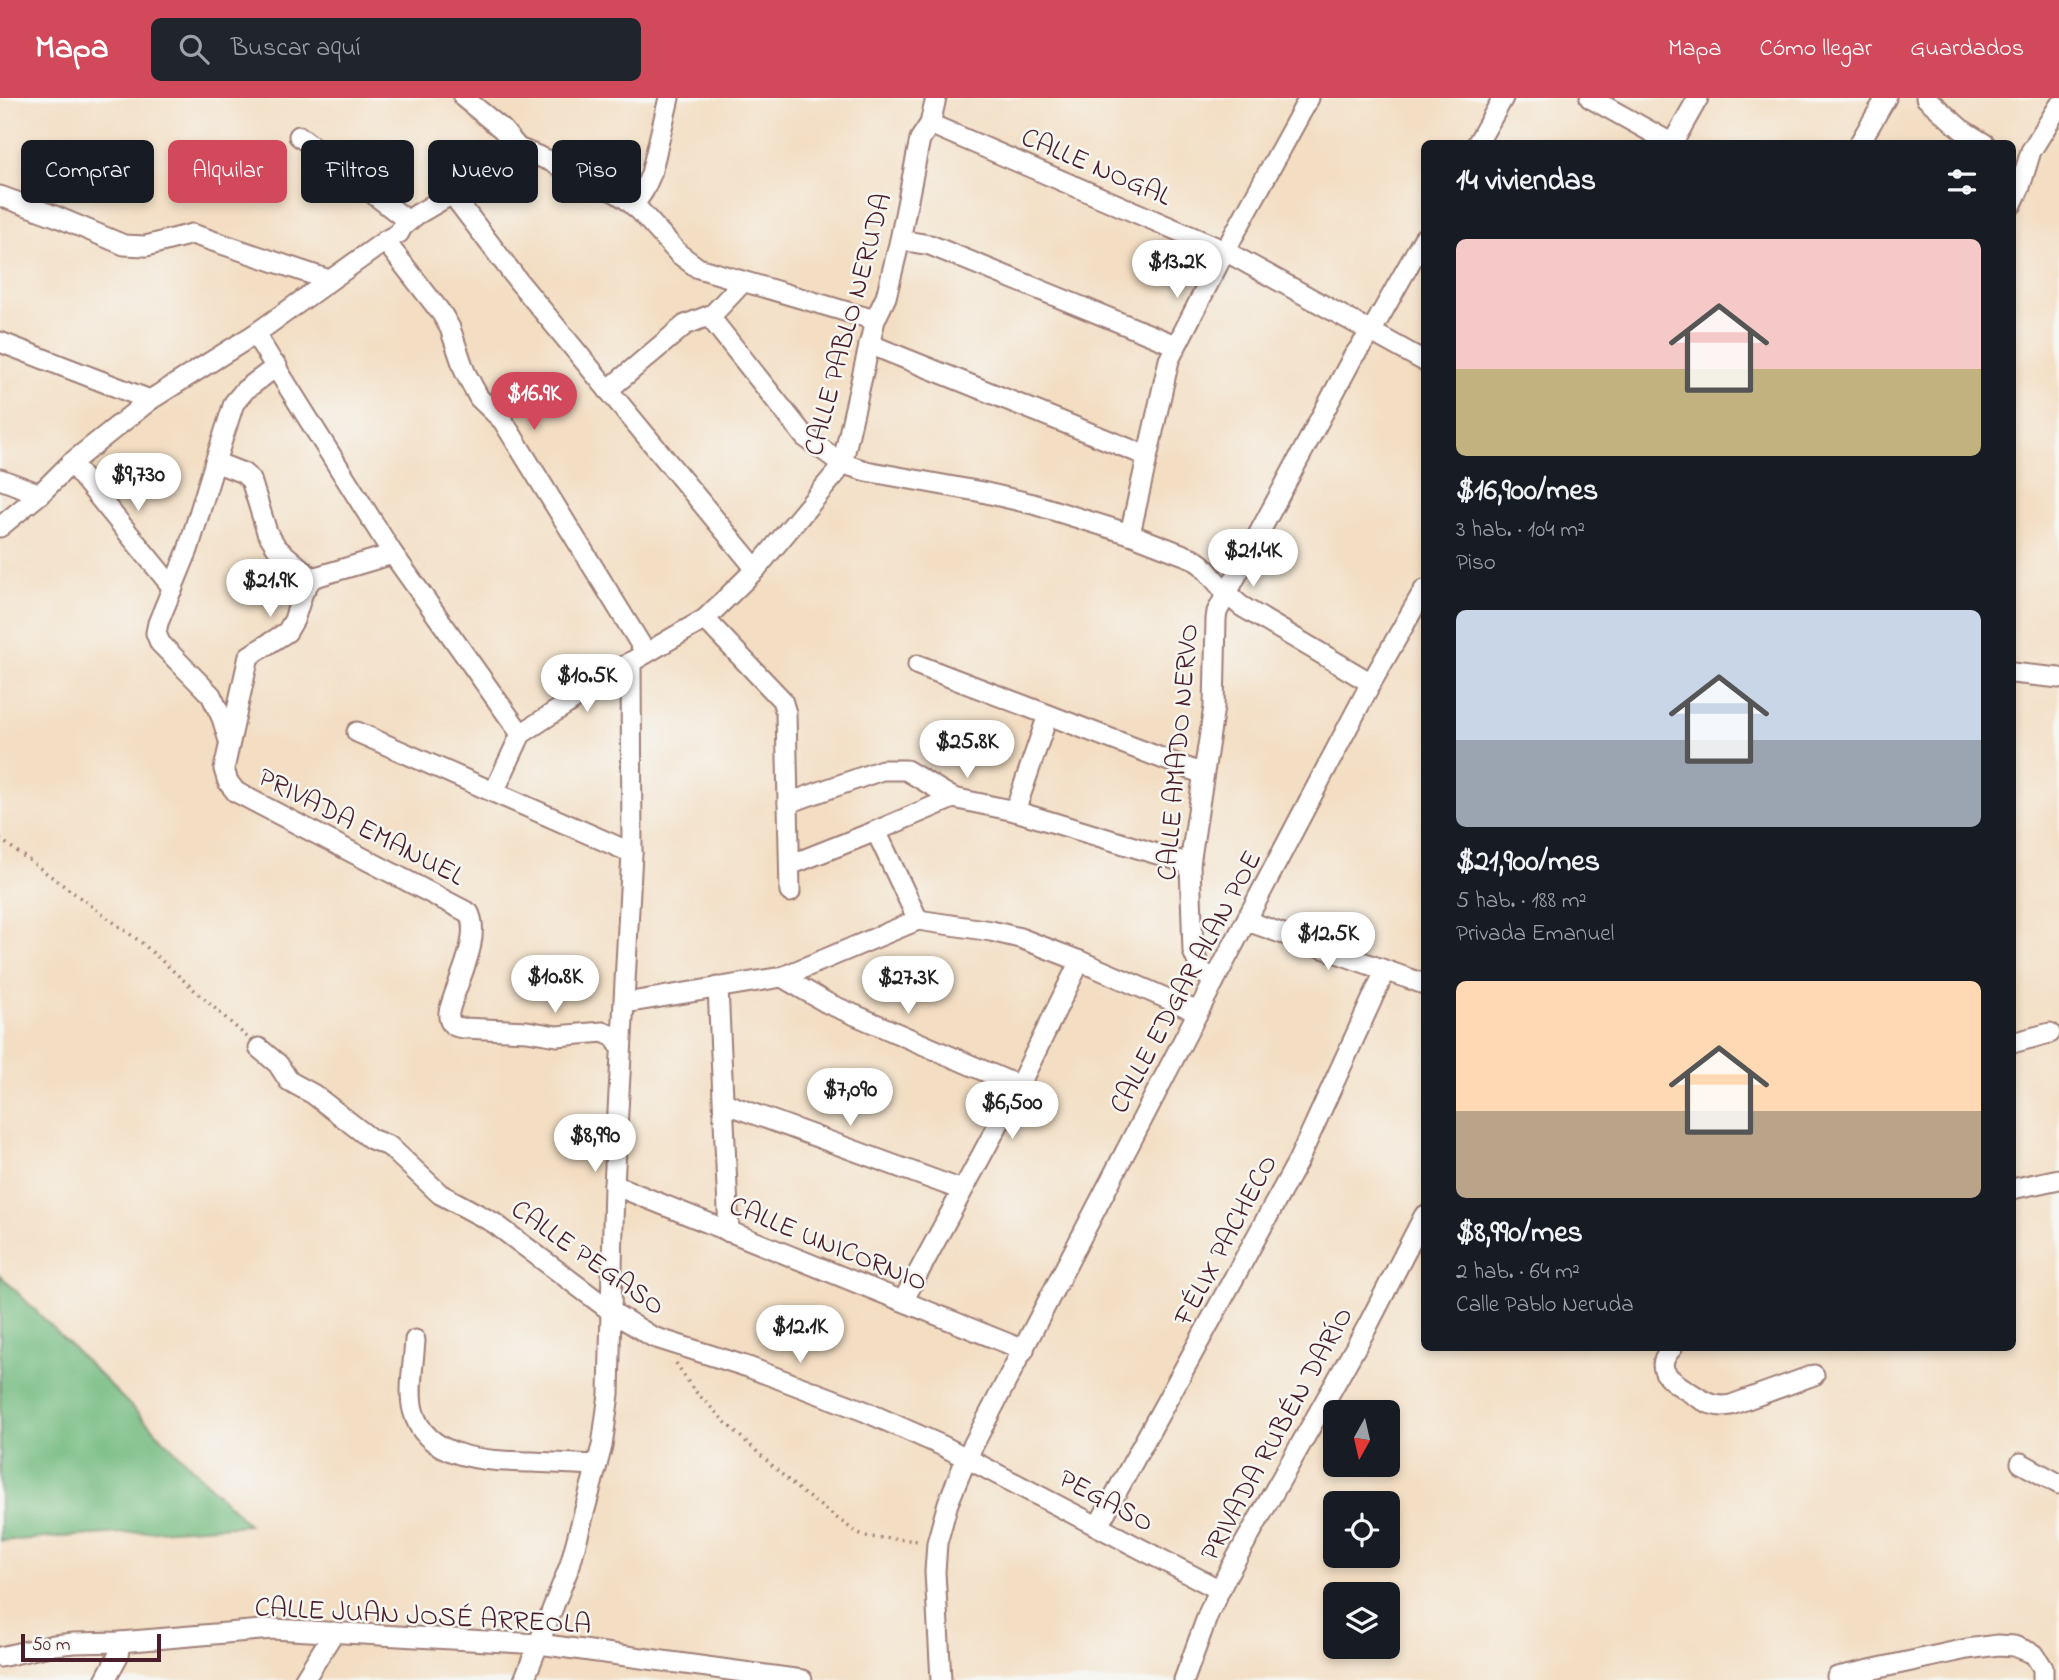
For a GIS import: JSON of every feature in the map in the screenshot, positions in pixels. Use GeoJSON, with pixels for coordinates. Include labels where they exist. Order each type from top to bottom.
{"type":"FeatureCollection","features":[{"type":"Feature","properties":{"kind":"street"},"geometry":{"type":"LineString","coordinates":[[464,98],[502,129],[510,140]]}},
{"type":"Feature","properties":{"kind":"street"},"geometry":{"type":"LineString","coordinates":[[634,205],[652,174],[669,98]]}},
{"type":"Feature","properties":{"kind":"street","name":"CALLE PABLO NERUDA"},"geometry":{"type":"LineString","coordinates":[[521,733],[638,657],[705,619],[756,569],[837,472],[875,320],[886,297],[920,139],[930,124],[936,98]]}},
{"type":"Feature","properties":{"kind":"street"},"geometry":{"type":"LineString","coordinates":[[1130,534],[1169,360],[1175,345],[1309,98]]}},
{"type":"Feature","properties":{"kind":"street"},"geometry":{"type":"LineString","coordinates":[[1479,140],[1503,98]]}},
{"type":"Feature","properties":{"kind":"street"},"geometry":{"type":"LineString","coordinates":[[1590,98],[1667,140]]}},
{"type":"Feature","properties":{"kind":"street"},"geometry":{"type":"LineString","coordinates":[[1674,140],[1698,98]]}},
{"type":"Feature","properties":{"kind":"street"},"geometry":{"type":"LineString","coordinates":[[1861,140],[1886,98]]}},
{"type":"Feature","properties":{"kind":"street"},"geometry":{"type":"LineString","coordinates":[[1926,98],[1978,140]]}},
{"type":"Feature","properties":{"kind":"street"},"geometry":{"type":"LineString","coordinates":[[2016,196],[2020,187],[2019,160],[2031,151],[2059,106]]}},
{"type":"Feature","properties":{"kind":"street","name":"CALLE NOGAL"},"geometry":{"type":"LineString","coordinates":[[930,124],[1225,251],[1421,359]]}},
{"type":"Feature","properties":{"kind":"street"},"geometry":{"type":"LineString","coordinates":[[299,136],[408,221]]}},
{"type":"Feature","properties":{"kind":"street"},"geometry":{"type":"LineString","coordinates":[[538,157],[615,192],[634,205],[688,261],[707,272],[875,320]]}},
{"type":"Feature","properties":{"kind":"street"},"geometry":{"type":"LineString","coordinates":[[0,196],[124,245],[146,246],[192,234],[330,280]]}},
{"type":"Feature","properties":{"kind":"street"},"geometry":{"type":"LineString","coordinates":[[0,527],[40,494],[71,463],[150,400],[256,334],[399,233],[408,221],[437,203]]}},
{"type":"Feature","properties":{"kind":"street"},"geometry":{"type":"LineString","coordinates":[[459,203],[519,282],[756,569]]}},
{"type":"Feature","properties":{"kind":"street"},"geometry":{"type":"LineString","coordinates":[[900,240],[930,246],[1175,345]]}},
{"type":"Feature","properties":{"kind":"street"},"geometry":{"type":"LineString","coordinates":[[385,241],[442,314],[450,328],[465,372],[479,398],[503,421],[638,657],[632,853],[614,1185],[609,1394],[602,1446],[570,1565],[524,1680]]}},
{"type":"Feature","properties":{"kind":"street","name":"CALLE AMADO NERVO"},"geometry":{"type":"LineString","coordinates":[[1214,982],[1201,970],[1193,951],[1190,864],[1214,707],[1216,619],[1219,607],[1353,356],[1371,332],[1421,243]]}},
{"type":"Feature","properties":{"kind":"street"},"geometry":{"type":"LineString","coordinates":[[608,390],[685,325],[716,311],[743,282]]}},
{"type":"Feature","properties":{"kind":"street"},"geometry":{"type":"LineString","coordinates":[[709,316],[805,437],[841,463],[866,471],[1032,503],[1130,534],[1192,558],[1241,606],[1371,683]]}},
{"type":"Feature","properties":{"kind":"street"},"geometry":{"type":"LineString","coordinates":[[256,334],[393,554],[521,733],[494,792]]}},
{"type":"Feature","properties":{"kind":"street"},"geometry":{"type":"LineString","coordinates":[[0,342],[150,400]]}},
{"type":"Feature","properties":{"kind":"street"},"geometry":{"type":"LineString","coordinates":[[869,344],[1147,456]]}},
{"type":"Feature","properties":{"kind":"street"},"geometry":{"type":"LineString","coordinates":[[230,743],[211,695],[160,643],[156,633],[188,550],[234,404],[245,390],[277,366]]}},
{"type":"Feature","properties":{"kind":"street"},"geometry":{"type":"LineString","coordinates":[[215,462],[243,473],[251,480],[267,532],[277,548],[312,578],[393,554]]}},
{"type":"Feature","properties":{"kind":"street"},"geometry":{"type":"LineString","coordinates":[[71,463],[173,588]]}},
{"type":"Feature","properties":{"kind":"street"},"geometry":{"type":"LineString","coordinates":[[0,479],[40,494]]}},
{"type":"Feature","properties":{"kind":"street","name":"PRIVADA EMANUEL"},"geometry":{"type":"LineString","coordinates":[[312,578],[303,592],[287,632],[249,656],[224,769],[228,782],[236,792],[469,913],[472,926],[469,949],[449,1012],[453,1025],[557,1036],[603,1032],[614,1037],[621,1048]]}},
{"type":"Feature","properties":{"kind":"street","name":"CALLE EDGAR ALAN POE"},"geometry":{"type":"LineString","coordinates":[[940,1680],[935,1572],[937,1543],[948,1503],[967,1457],[1371,683],[1421,595]]}},
{"type":"Feature","properties":{"kind":"street"},"geometry":{"type":"LineString","coordinates":[[705,619],[782,699],[786,713],[790,892]]}},
{"type":"Feature","properties":{"kind":"street"},"geometry":{"type":"LineString","coordinates":[[918,664],[1203,774]]}},
{"type":"Feature","properties":{"kind":"street"},"geometry":{"type":"LineString","coordinates":[[2016,673],[2059,678]]}},
{"type":"Feature","properties":{"kind":"street"},"geometry":{"type":"LineString","coordinates":[[1015,811],[1048,715]]}},
{"type":"Feature","properties":{"kind":"street"},"geometry":{"type":"LineString","coordinates":[[357,732],[632,853]]}},
{"type":"Feature","properties":{"kind":"street"},"geometry":{"type":"LineString","coordinates":[[788,803],[881,770],[906,770],[953,798],[1015,811],[1190,864]]}},
{"type":"Feature","properties":{"kind":"street"},"geometry":{"type":"LineString","coordinates":[[790,865],[953,798]]}},
{"type":"Feature","properties":{"kind":"street"},"geometry":{"type":"LineString","coordinates":[[876,831],[918,920]]}},
{"type":"Feature","properties":{"kind":"street"},"geometry":{"type":"LineString","coordinates":[[625,1003],[782,977],[918,920],[1020,938],[1198,1012]]}},
{"type":"Feature","properties":{"kind":"street"},"geometry":{"type":"LineString","coordinates":[[1247,921],[1421,983]]}},
{"type":"Feature","properties":{"kind":"street"},"geometry":{"type":"LineString","coordinates":[[903,1301],[1019,1087],[1080,961]]}},
{"type":"Feature","properties":{"kind":"street","name":"FÉLIX PACHECO"},"geometry":{"type":"LineString","coordinates":[[1098,1526],[1298,1161],[1385,971]]}},
{"type":"Feature","properties":{"kind":"street"},"geometry":{"type":"LineString","coordinates":[[782,977],[827,1003],[1019,1087]]}},
{"type":"Feature","properties":{"kind":"street"},"geometry":{"type":"LineString","coordinates":[[718,987],[729,1232]]}},
{"type":"Feature","properties":{"kind":"street"},"geometry":{"type":"LineString","coordinates":[[2016,1042],[2050,1033]]}},
{"type":"Feature","properties":{"kind":"street","name":"CALLE PEGASO"},"geometry":{"type":"LineString","coordinates":[[259,1048],[278,1064],[289,1081],[313,1094],[371,1139],[389,1146],[440,1194],[494,1223],[612,1312],[643,1331],[670,1343],[748,1367],[864,1410],[967,1457]]}},
{"type":"Feature","properties":{"kind":"street"},"geometry":{"type":"LineString","coordinates":[[724,1103],[962,1191]]}},
{"type":"Feature","properties":{"kind":"street"},"geometry":{"type":"LineString","coordinates":[[2016,1188],[2059,1179]]}},
{"type":"Feature","properties":{"kind":"street","name":"CALLE UNICORNIO"},"geometry":{"type":"LineString","coordinates":[[614,1185],[1024,1350]]}},
{"type":"Feature","properties":{"kind":"street","name":"PRIVADA RUBÉN DARÍO"},"geometry":{"type":"LineString","coordinates":[[1184,1680],[1220,1590],[1367,1327],[1421,1222]]}},
{"type":"Feature","properties":{"kind":"street"},"geometry":{"type":"LineString","coordinates":[[415,1340],[413,1410],[423,1431],[446,1450],[491,1461],[597,1465]]}},
{"type":"Feature","properties":{"kind":"street"},"geometry":{"type":"LineString","coordinates":[[1668,1351],[1663,1364],[1667,1377],[1718,1407],[1731,1405],[1814,1375]]}},
{"type":"Feature","properties":{"kind":"street","name":"PEGASO"},"geometry":{"type":"LineString","coordinates":[[967,1457],[1220,1590]]}},
{"type":"Feature","properties":{"kind":"street"},"geometry":{"type":"LineString","coordinates":[[2021,1463],[2059,1484]]}},
{"type":"Feature","properties":{"kind":"street","name":"CALLE JUAN JOSÉ ARREOLA"},"geometry":{"type":"LineString","coordinates":[[0,1657],[54,1645],[273,1629],[538,1644],[802,1680]]}},
{"type":"Feature","properties":{"kind":"street"},"geometry":{"type":"LineString","coordinates":[[304,1680],[334,1632]]}},
{"type":"Feature","properties":{"kind":"street"},"geometry":{"type":"LineString","coordinates":[[105,1680],[118,1656],[120,1642]]}},
{"type":"Feature","properties":{"kind":"street"},"geometry":{"type":"LineString","coordinates":[[1837,1677],[1966,1649],[1998,1645],[2027,1650],[2034,1654],[2048,1673]]}},
{"type":"Feature","properties":{"kind":"path"},"geometry":{"type":"LineString","coordinates":[[0,839],[142,943],[259,1048]]}},
{"type":"Feature","properties":{"kind":"path"},"geometry":{"type":"LineString","coordinates":[[670,1343],[676,1365],[693,1389],[729,1426],[800,1490],[834,1516],[862,1536],[937,1543]]}},
{"type":"Feature","properties":{"kind":"green space"},"geometry":{"type":"Polygon","coordinates":[[[0,1275],[249,1525],[0,1541],[0,1275]]]}}]}
